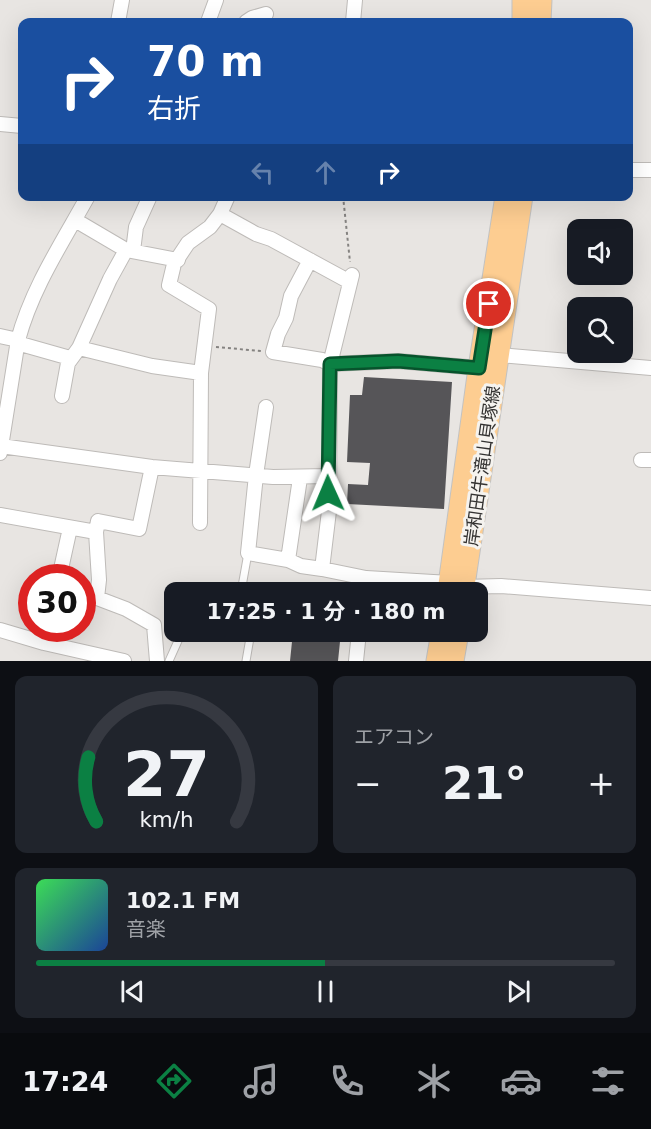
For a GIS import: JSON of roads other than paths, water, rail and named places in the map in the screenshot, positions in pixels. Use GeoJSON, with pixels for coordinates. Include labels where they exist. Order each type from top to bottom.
{"type":"FeatureCollection","features":[{"type":"Feature","properties":{"kind":"main road"},"geometry":{"type":"LineString","coordinates":[[523,0],[523,18]]}},
{"type":"Feature","properties":{"kind":"main road"},"geometry":{"type":"LineString","coordinates":[[540,18],[541,0]]}},
{"type":"Feature","properties":{"kind":"main road","name":"岸和田牛滝山貝塚線"},"geometry":{"type":"LineString","coordinates":[[458,582],[479,368],[505,201]]}},
{"type":"Feature","properties":{"kind":"main road","name":"岸和田牛滝山貝塚線"},"geometry":{"type":"LineString","coordinates":[[458,582],[499,355],[521,201]]}},
{"type":"Feature","properties":{"kind":"main road"},"geometry":{"type":"LineString","coordinates":[[437,661],[440,642]]}},
{"type":"Feature","properties":{"kind":"main road"},"geometry":{"type":"LineString","coordinates":[[453,661],[456,642]]}},
{"type":"Feature","properties":{"kind":"street"},"geometry":{"type":"LineString","coordinates":[[119,18],[122,0]]}},
{"type":"Feature","properties":{"kind":"street"},"geometry":{"type":"LineString","coordinates":[[209,18],[216,0]]}},
{"type":"Feature","properties":{"kind":"street"},"geometry":{"type":"LineString","coordinates":[[353,18],[355,0]]}},
{"type":"Feature","properties":{"kind":"street"},"geometry":{"type":"LineString","coordinates":[[252,18],[266,14]]}},
{"type":"Feature","properties":{"kind":"street"},"geometry":{"type":"LineString","coordinates":[[0,124],[18,126]]}},
{"type":"Feature","properties":{"kind":"street"},"geometry":{"type":"LineString","coordinates":[[633,170],[651,170]]}},
{"type":"Feature","properties":{"kind":"street"},"geometry":{"type":"LineString","coordinates":[[85,201],[38,287],[17,341],[1,451],[256,475],[300,478],[328,476]]}},
{"type":"Feature","properties":{"kind":"street"},"geometry":{"type":"LineString","coordinates":[[62,396],[75,353],[110,279],[129,251],[136,227],[148,201]]}},
{"type":"Feature","properties":{"kind":"street"},"geometry":{"type":"LineString","coordinates":[[200,524],[201,373],[209,309],[169,285],[178,260],[188,243],[210,226],[220,214],[226,201]]}},
{"type":"Feature","properties":{"kind":"street"},"geometry":{"type":"LineString","coordinates":[[220,214],[310,260],[351,278],[330,364],[329,511],[322,569]]}},
{"type":"Feature","properties":{"kind":"street"},"geometry":{"type":"LineString","coordinates":[[75,219],[129,251],[178,260]]}},
{"type":"Feature","properties":{"kind":"street"},"geometry":{"type":"LineString","coordinates":[[310,260],[291,296],[286,318],[273,352],[322,360],[330,364],[398,361],[479,368],[499,355],[651,368]]}},
{"type":"Feature","properties":{"kind":"street"},"geometry":{"type":"LineString","coordinates":[[0,336],[75,353],[201,373]]}},
{"type":"Feature","properties":{"kind":"street"},"geometry":{"type":"LineString","coordinates":[[266,407],[248,553],[322,569],[356,582]]}},
{"type":"Feature","properties":{"kind":"street"},"geometry":{"type":"LineString","coordinates":[[152,467],[139,529],[98,520],[96,532],[99,580],[97,598],[126,609],[154,625],[155,661]]}},
{"type":"Feature","properties":{"kind":"street"},"geometry":{"type":"LineString","coordinates":[[288,560],[300,478]]}},
{"type":"Feature","properties":{"kind":"street"},"geometry":{"type":"LineString","coordinates":[[0,515],[96,532]]}},
{"type":"Feature","properties":{"kind":"street"},"geometry":{"type":"LineString","coordinates":[[62,564],[70,528]]}},
{"type":"Feature","properties":{"kind":"street"},"geometry":{"type":"LineString","coordinates":[[488,587],[651,598]]}},
{"type":"Feature","properties":{"kind":"street"},"geometry":{"type":"LineString","coordinates":[[0,630],[44,643],[124,661]]}},
{"type":"Feature","properties":{"kind":"street"},"geometry":{"type":"LineString","coordinates":[[356,661],[358,642]]}},
{"type":"Feature","properties":{"kind":"lane"},"geometry":{"type":"LineString","coordinates":[[243,582],[248,553]]}},
{"type":"Feature","properties":{"kind":"lane"},"geometry":{"type":"LineString","coordinates":[[169,661],[178,642]]}},
{"type":"Feature","properties":{"kind":"lane"},"geometry":{"type":"LineString","coordinates":[[246,661],[249,642]]}}]}
